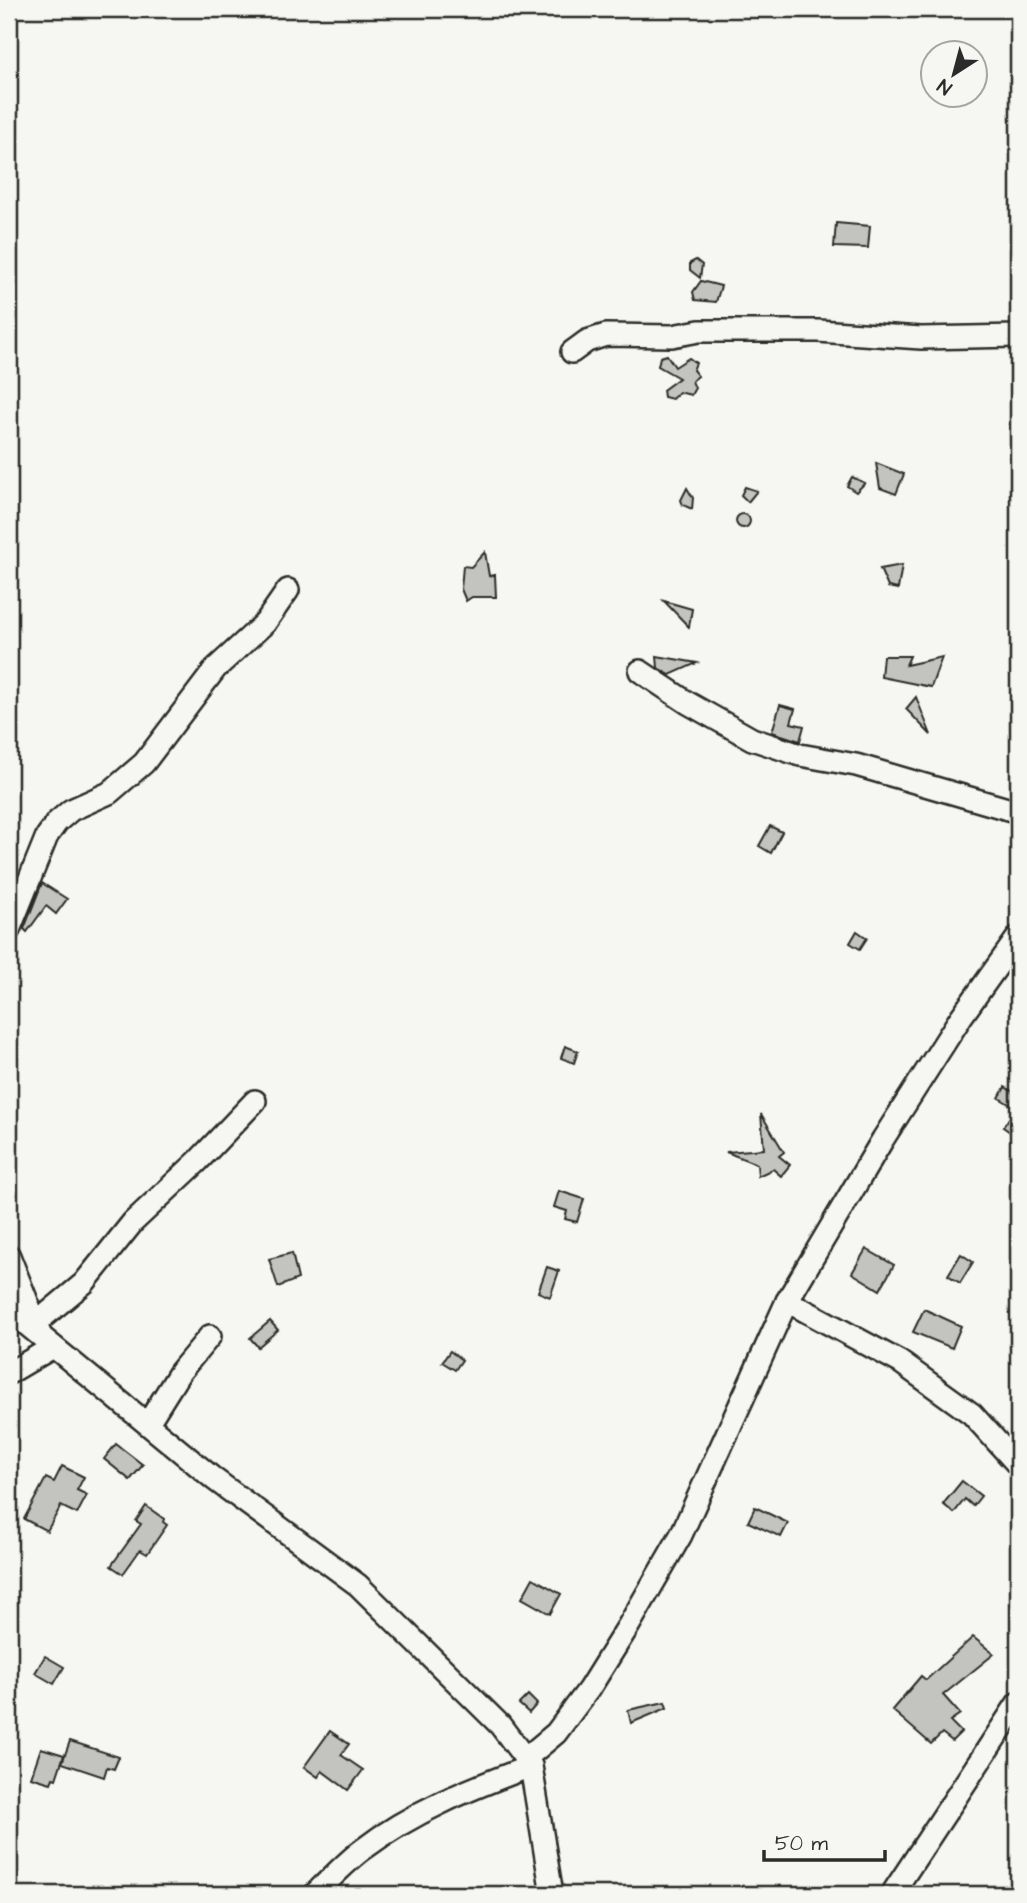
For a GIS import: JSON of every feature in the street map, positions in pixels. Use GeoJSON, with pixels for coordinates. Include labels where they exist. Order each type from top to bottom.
{"type":"FeatureCollection","features":[{"type":"Feature","properties":{"kind":"street"},"geometry":{"type":"LineString","coordinates":[[572,352],[587,341],[606,335],[671,336],[699,331],[818,331],[921,338],[1018,336]]}},
{"type":"Feature","properties":{"kind":"street"},"geometry":{"type":"LineString","coordinates":[[9,930],[38,858],[57,822],[71,810],[109,793],[144,763],[216,668],[265,623],[288,590]]}},
{"type":"Feature","properties":{"kind":"street"},"geometry":{"type":"LineString","coordinates":[[640,671],[688,703],[751,739],[800,755],[856,765],[1018,812]]}},
{"type":"Feature","properties":{"kind":"street"},"geometry":{"type":"LineString","coordinates":[[325,1890],[361,1850],[414,1815],[528,1762],[556,1732],[589,1689],[681,1535],[787,1301],[883,1139],[961,1017],[1016,945]]}},
{"type":"Feature","properties":{"kind":"street"},"geometry":{"type":"LineString","coordinates":[[9,1373],[44,1336],[132,1222],[198,1161],[255,1101]]}},
{"type":"Feature","properties":{"kind":"street"},"geometry":{"type":"LineString","coordinates":[[9,1256],[44,1336]]}},
{"type":"Feature","properties":{"kind":"street"},"geometry":{"type":"LineString","coordinates":[[787,1301],[900,1362],[972,1414],[1018,1465]]}},
{"type":"Feature","properties":{"kind":"street"},"geometry":{"type":"LineString","coordinates":[[9,1310],[44,1336],[214,1479],[358,1585],[500,1725],[528,1762],[552,1894]]}},
{"type":"Feature","properties":{"kind":"street"},"geometry":{"type":"LineString","coordinates":[[148,1423],[180,1372],[210,1336]]}},
{"type":"Feature","properties":{"kind":"street"},"geometry":{"type":"LineString","coordinates":[[892,1894],[1018,1703]]}},
{"type":"Feature","properties":{"kind":"building"},"geometry":{"type":"Polygon","coordinates":[[[836,223],[870,226],[868,248],[834,247],[836,223]]]}},
{"type":"Feature","properties":{"kind":"building"},"geometry":{"type":"Polygon","coordinates":[[[696,260],[702,265],[700,278],[690,270],[690,263],[696,260]]]}},
{"type":"Feature","properties":{"kind":"building"},"geometry":{"type":"Polygon","coordinates":[[[701,281],[721,286],[716,302],[695,300],[693,292],[701,281]]]}},
{"type":"Feature","properties":{"kind":"building"},"geometry":{"type":"Polygon","coordinates":[[[667,355],[675,367],[689,358],[696,363],[693,370],[698,376],[692,381],[695,388],[691,395],[679,392],[672,399],[664,397],[663,390],[679,378],[658,366],[660,357],[667,355]]]}},
{"type":"Feature","properties":{"kind":"building"},"geometry":{"type":"Polygon","coordinates":[[[876,463],[904,474],[896,494],[880,488],[876,463]]]}},
{"type":"Feature","properties":{"kind":"building"},"geometry":{"type":"Polygon","coordinates":[[[852,477],[865,483],[856,492],[847,486],[852,477]]]}},
{"type":"Feature","properties":{"kind":"building"},"geometry":{"type":"Polygon","coordinates":[[[745,487],[757,491],[748,502],[741,495],[745,487]]]}},
{"type":"Feature","properties":{"kind":"building"},"geometry":{"type":"Polygon","coordinates":[[[687,488],[693,498],[692,509],[683,505],[681,500],[687,488]]]}},
{"type":"Feature","properties":{"kind":"building"},"geometry":{"type":"Polygon","coordinates":[[[743,514],[748,516],[748,526],[743,528],[738,526],[736,521],[738,516],[743,514]]]}},
{"type":"Feature","properties":{"kind":"building"},"geometry":{"type":"Polygon","coordinates":[[[485,552],[489,576],[495,575],[496,597],[472,597],[466,601],[461,589],[463,566],[471,567],[485,552]]]}},
{"type":"Feature","properties":{"kind":"building"},"geometry":{"type":"Polygon","coordinates":[[[902,565],[898,589],[888,587],[880,569],[902,565]]]}},
{"type":"Feature","properties":{"kind":"building"},"geometry":{"type":"Polygon","coordinates":[[[664,601],[692,609],[689,627],[664,601]]]}},
{"type":"Feature","properties":{"kind":"building"},"geometry":{"type":"Polygon","coordinates":[[[657,656],[697,663],[670,675],[658,668],[657,656]]]}},
{"type":"Feature","properties":{"kind":"building"},"geometry":{"type":"Polygon","coordinates":[[[883,656],[910,656],[906,665],[942,657],[931,687],[881,677],[883,656]]]}},
{"type":"Feature","properties":{"kind":"building"},"geometry":{"type":"Polygon","coordinates":[[[916,697],[931,735],[906,709],[916,697]]]}},
{"type":"Feature","properties":{"kind":"building"},"geometry":{"type":"Polygon","coordinates":[[[780,705],[795,709],[791,723],[804,726],[800,741],[772,732],[780,705]]]}},
{"type":"Feature","properties":{"kind":"building"},"geometry":{"type":"Polygon","coordinates":[[[770,826],[782,832],[771,853],[759,846],[770,826]]]}},
{"type":"Feature","properties":{"kind":"building"},"geometry":{"type":"Polygon","coordinates":[[[42,883],[67,899],[56,914],[46,906],[27,932],[24,929],[42,883]]]}},
{"type":"Feature","properties":{"kind":"building"},"geometry":{"type":"Polygon","coordinates":[[[857,931],[867,938],[860,949],[850,943],[857,931]]]}},
{"type":"Feature","properties":{"kind":"building"},"geometry":{"type":"Polygon","coordinates":[[[565,1046],[578,1051],[574,1063],[561,1058],[565,1046]]]}},
{"type":"Feature","properties":{"kind":"building"},"geometry":{"type":"Polygon","coordinates":[[[1005,1087],[1018,1095],[1018,1126],[1013,1134],[1003,1127],[1016,1108],[999,1098],[1005,1087]]]}},
{"type":"Feature","properties":{"kind":"building"},"geometry":{"type":"Polygon","coordinates":[[[761,1114],[784,1152],[779,1156],[790,1165],[781,1176],[773,1169],[758,1176],[757,1164],[726,1152],[764,1149],[761,1114]]]}},
{"type":"Feature","properties":{"kind":"building"},"geometry":{"type":"Polygon","coordinates":[[[559,1191],[584,1199],[577,1222],[565,1219],[567,1211],[554,1207],[559,1191]]]}},
{"type":"Feature","properties":{"kind":"building"},"geometry":{"type":"Polygon","coordinates":[[[866,1249],[894,1265],[880,1290],[852,1273],[866,1249]]]}},
{"type":"Feature","properties":{"kind":"building"},"geometry":{"type":"Polygon","coordinates":[[[292,1253],[298,1279],[278,1287],[269,1259],[292,1253]]]}},
{"type":"Feature","properties":{"kind":"building"},"geometry":{"type":"Polygon","coordinates":[[[961,1254],[973,1262],[960,1283],[948,1275],[961,1254]]]}},
{"type":"Feature","properties":{"kind":"building"},"geometry":{"type":"Polygon","coordinates":[[[547,1267],[559,1271],[550,1297],[538,1292],[547,1267]]]}},
{"type":"Feature","properties":{"kind":"building"},"geometry":{"type":"Polygon","coordinates":[[[924,1309],[961,1326],[952,1348],[913,1332],[924,1309]]]}},
{"type":"Feature","properties":{"kind":"building"},"geometry":{"type":"Polygon","coordinates":[[[270,1321],[278,1330],[258,1347],[250,1338],[270,1321]]]}},
{"type":"Feature","properties":{"kind":"building"},"geometry":{"type":"Polygon","coordinates":[[[450,1351],[462,1360],[455,1370],[442,1362],[450,1351]]]}},
{"type":"Feature","properties":{"kind":"building"},"geometry":{"type":"Polygon","coordinates":[[[116,1444],[143,1465],[130,1480],[104,1459],[116,1444]]]}},
{"type":"Feature","properties":{"kind":"building"},"geometry":{"type":"Polygon","coordinates":[[[62,1466],[84,1477],[77,1490],[87,1495],[77,1514],[61,1506],[47,1531],[24,1519],[46,1478],[54,1482],[62,1466]]]}},
{"type":"Feature","properties":{"kind":"building"},"geometry":{"type":"Polygon","coordinates":[[[962,1481],[981,1496],[973,1506],[965,1499],[954,1513],[943,1504],[962,1481]]]}},
{"type":"Feature","properties":{"kind":"building"},"geometry":{"type":"Polygon","coordinates":[[[146,1506],[164,1519],[163,1522],[167,1525],[147,1554],[140,1550],[123,1574],[111,1566],[141,1524],[136,1521],[146,1506]]]}},
{"type":"Feature","properties":{"kind":"building"},"geometry":{"type":"Polygon","coordinates":[[[755,1507],[788,1523],[781,1537],[748,1522],[755,1507]]]}},
{"type":"Feature","properties":{"kind":"building"},"geometry":{"type":"Polygon","coordinates":[[[533,1578],[561,1594],[550,1614],[522,1598],[533,1578]]]}},
{"type":"Feature","properties":{"kind":"building"},"geometry":{"type":"Polygon","coordinates":[[[973,1637],[994,1654],[943,1695],[960,1714],[950,1721],[961,1732],[952,1741],[942,1733],[931,1744],[892,1710],[921,1676],[926,1680],[973,1637]]]}},
{"type":"Feature","properties":{"kind":"building"},"geometry":{"type":"Polygon","coordinates":[[[45,1656],[64,1667],[54,1684],[35,1673],[45,1656]]]}},
{"type":"Feature","properties":{"kind":"building"},"geometry":{"type":"Polygon","coordinates":[[[528,1695],[537,1704],[529,1713],[519,1704],[528,1695]]]}},
{"type":"Feature","properties":{"kind":"building"},"geometry":{"type":"Polygon","coordinates":[[[665,1702],[667,1708],[631,1723],[628,1710],[665,1702]]]}},
{"type":"Feature","properties":{"kind":"building"},"geometry":{"type":"Polygon","coordinates":[[[330,1731],[349,1744],[341,1755],[363,1770],[348,1790],[322,1771],[318,1777],[304,1767],[330,1731]]]}},
{"type":"Feature","properties":{"kind":"building"},"geometry":{"type":"Polygon","coordinates":[[[70,1741],[119,1757],[114,1769],[107,1767],[104,1777],[62,1763],[70,1741]]]}},
{"type":"Feature","properties":{"kind":"building"},"geometry":{"type":"Polygon","coordinates":[[[41,1748],[64,1755],[56,1779],[53,1778],[51,1783],[31,1777],[41,1748]]]}}]}
